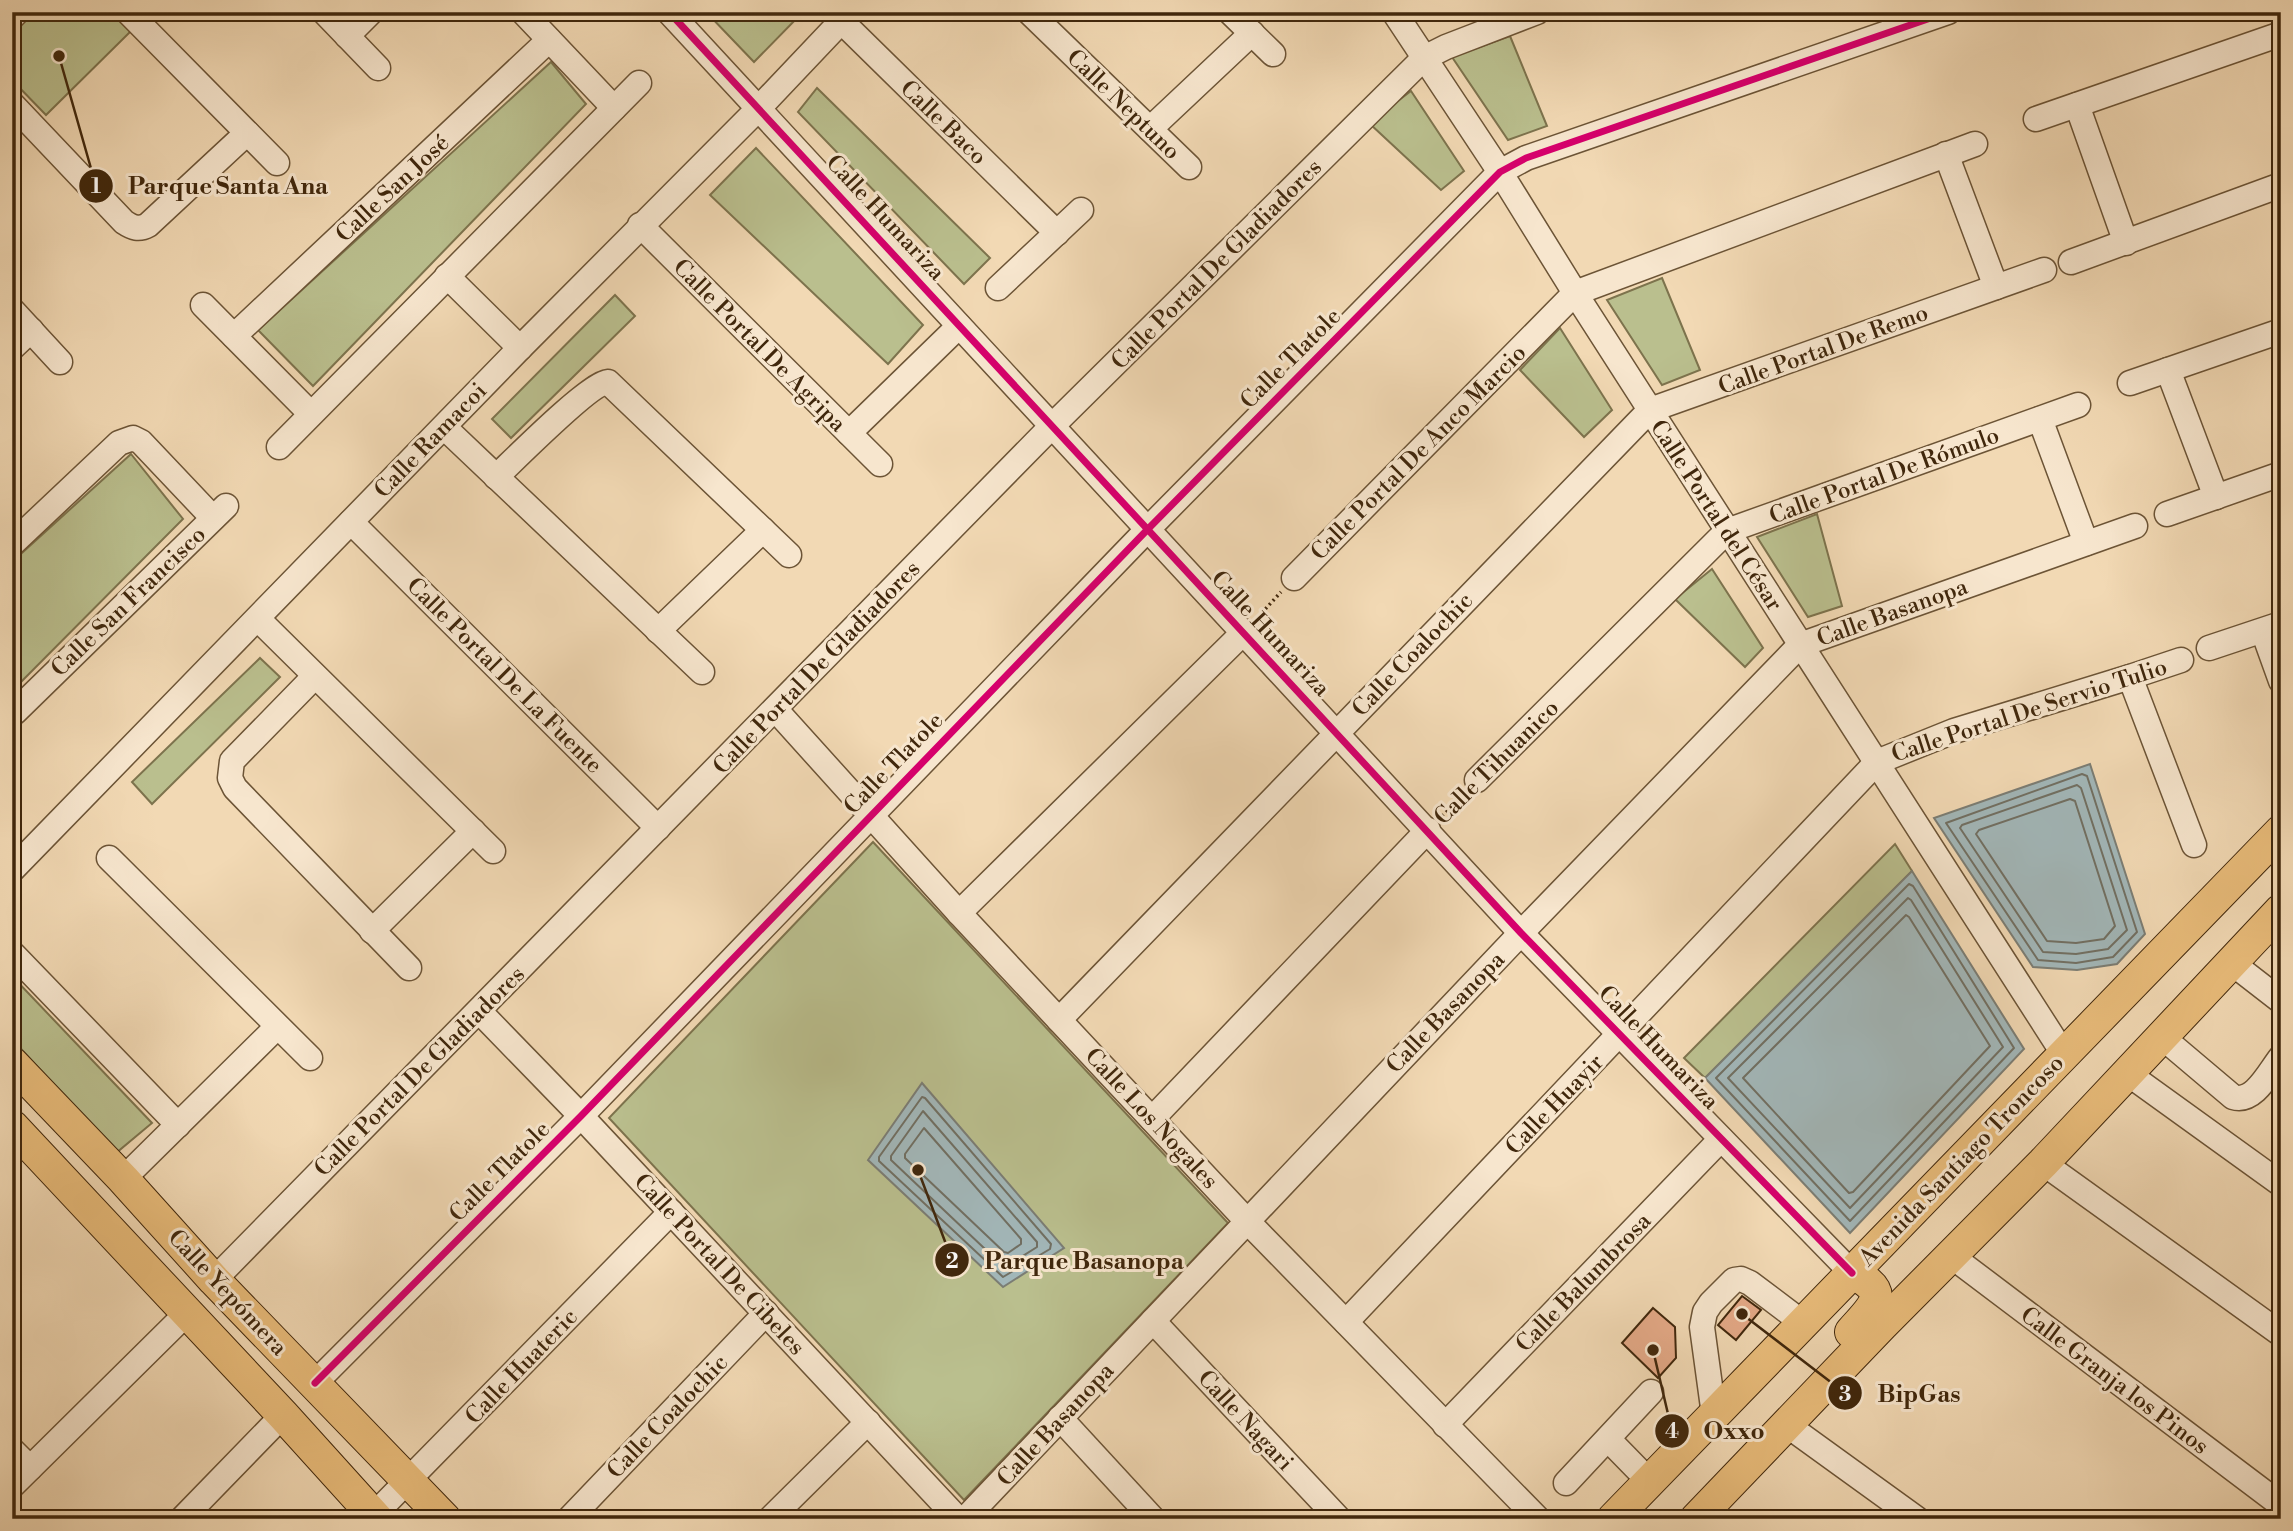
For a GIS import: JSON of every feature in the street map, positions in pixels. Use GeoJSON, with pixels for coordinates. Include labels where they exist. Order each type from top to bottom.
{"type":"FeatureCollection","features":[{"type":"Feature","properties":{"kind":"main road","name":"Avenida Santiago Troncoso"},"geometry":{"type":"LineString","coordinates":[[1613,1519],[2281,831]]}},
{"type":"Feature","properties":{"kind":"main road"},"geometry":{"type":"LineString","coordinates":[[1696,1519],[1950,1255],[2043,1163],[2281,910]]}},
{"type":"Feature","properties":{"kind":"main road","name":"Calle Yepómera"},"geometry":{"type":"LineString","coordinates":[[12,1063],[123,1179],[214,1280],[445,1519]]}},
{"type":"Feature","properties":{"kind":"main road","name":"Calle Yepómera"},"geometry":{"type":"LineString","coordinates":[[12,1126],[284,1415],[374,1517]]}},
{"type":"Feature","properties":{"kind":"main road"},"geometry":{"type":"LineString","coordinates":[[1756,1457],[1757,1446],[1765,1433],[1875,1306],[1876,1290],[1867,1280],[1852,1273]]}},
{"type":"Feature","properties":{"kind":"street"},"geometry":{"type":"LineString","coordinates":[[12,17],[18,12]]}},
{"type":"Feature","properties":{"kind":"street"},"geometry":{"type":"LineString","coordinates":[[128,12],[277,163]]}},
{"type":"Feature","properties":{"kind":"street"},"geometry":{"type":"LineString","coordinates":[[324,12],[378,68]]}},
{"type":"Feature","properties":{"kind":"street"},"geometry":{"type":"LineString","coordinates":[[347,36],[371,12]]}},
{"type":"Feature","properties":{"kind":"street"},"geometry":{"type":"LineString","coordinates":[[523,12],[614,108]]}},
{"type":"Feature","properties":{"kind":"street","name":"Calle Humariza"},"geometry":{"type":"LineString","coordinates":[[670,12],[1521,933],[1852,1273]]}},
{"type":"Feature","properties":{"kind":"street","name":"Calle Neptuno"},"geometry":{"type":"LineString","coordinates":[[1029,12],[1189,167]]}},
{"type":"Feature","properties":{"kind":"street"},"geometry":{"type":"LineString","coordinates":[[1230,12],[1273,54]]}},
{"type":"Feature","properties":{"kind":"street","name":"Calle Portal del César"},"geometry":{"type":"LineString","coordinates":[[1394,12],[1500,172],[1574,293],[2063,1054]]}},
{"type":"Feature","properties":{"kind":"street","name":"Calle Portal De Gladiadores"},"geometry":{"type":"LineString","coordinates":[[214,1280],[1052,426],[1424,58],[1537,12]]}},
{"type":"Feature","properties":{"kind":"street","name":"Calle Tlatole"},"geometry":{"type":"LineString","coordinates":[[315,1383],[581,1116],[1148,529],[1500,172],[1526,158],[1906,19],[1948,12]]}},
{"type":"Feature","properties":{"kind":"street","name":"Calle Ramacoi"},"geometry":{"type":"LineString","coordinates":[[12,870],[640,225],[759,108],[841,15]]}},
{"type":"Feature","properties":{"kind":"street","name":"Calle Baco"},"geometry":{"type":"LineString","coordinates":[[841,15],[1057,233]]}},
{"type":"Feature","properties":{"kind":"street"},"geometry":{"type":"LineString","coordinates":[[1150,130],[1252,33]]}},
{"type":"Feature","properties":{"kind":"street"},"geometry":{"type":"LineString","coordinates":[[2036,119],[2281,34]]}},
{"type":"Feature","properties":{"kind":"street","name":"Calle San José"},"geometry":{"type":"LineString","coordinates":[[234,336],[549,40]]}},
{"type":"Feature","properties":{"kind":"street"},"geometry":{"type":"LineString","coordinates":[[279,447],[639,83]]}},
{"type":"Feature","properties":{"kind":"street"},"geometry":{"type":"LineString","coordinates":[[12,104],[124,222],[136,229],[148,225],[247,133]]}},
{"type":"Feature","properties":{"kind":"street"},"geometry":{"type":"LineString","coordinates":[[2077,105],[2126,243]]}},
{"type":"Feature","properties":{"kind":"street","name":"Calle Portal De Anco Marcio"},"geometry":{"type":"LineString","coordinates":[[1294,578],[1574,293],[1975,144]]}},
{"type":"Feature","properties":{"kind":"street"},"geometry":{"type":"LineString","coordinates":[[1947,154],[1996,287]]}},
{"type":"Feature","properties":{"kind":"street"},"geometry":{"type":"LineString","coordinates":[[2071,262],[2281,185]]}},
{"type":"Feature","properties":{"kind":"street"},"geometry":{"type":"LineString","coordinates":[[998,288],[1081,210]]}},
{"type":"Feature","properties":{"kind":"street","name":"Calle Portal De Agripa"},"geometry":{"type":"LineString","coordinates":[[640,225],[880,464]]}},
{"type":"Feature","properties":{"kind":"street","name":"Calle Portal De Remo"},"geometry":{"type":"LineString","coordinates":[[1650,410],[2044,270]]}},
{"type":"Feature","properties":{"kind":"street"},"geometry":{"type":"LineString","coordinates":[[447,276],[520,348]]}},
{"type":"Feature","properties":{"kind":"street"},"geometry":{"type":"LineString","coordinates":[[203,305],[312,414]]}},
{"type":"Feature","properties":{"kind":"street"},"geometry":{"type":"LineString","coordinates":[[12,310],[60,362]]}},
{"type":"Feature","properties":{"kind":"street"},"geometry":{"type":"LineString","coordinates":[[849,433],[960,326]]}},
{"type":"Feature","properties":{"kind":"street"},"geometry":{"type":"LineString","coordinates":[[12,348],[32,330]]}},
{"type":"Feature","properties":{"kind":"street"},"geometry":{"type":"LineString","coordinates":[[2130,383],[2281,331]]}},
{"type":"Feature","properties":{"kind":"street"},"geometry":{"type":"LineString","coordinates":[[2168,370],[2216,497]]}},
{"type":"Feature","properties":{"kind":"street"},"geometry":{"type":"LineString","coordinates":[[496,477],[586,394],[603,382],[608,382],[789,555]]}},
{"type":"Feature","properties":{"kind":"street","name":"Calle Portal De Rómulo"},"geometry":{"type":"LineString","coordinates":[[1727,531],[2078,405]]}},
{"type":"Feature","properties":{"kind":"street","name":"Calle Coalochic"},"geometry":{"type":"LineString","coordinates":[[1059,1020],[1650,410]]}},
{"type":"Feature","properties":{"kind":"street"},"geometry":{"type":"LineString","coordinates":[[2040,419],[2086,543]]}},
{"type":"Feature","properties":{"kind":"street"},"geometry":{"type":"LineString","coordinates":[[444,427],[702,672]]}},
{"type":"Feature","properties":{"kind":"street","name":"Calle San Francisco"},"geometry":{"type":"LineString","coordinates":[[12,544],[118,443],[133,439],[141,442],[219,512],[12,712]]}},
{"type":"Feature","properties":{"kind":"street"},"geometry":{"type":"LineString","coordinates":[[2167,514],[2281,474]]}},
{"type":"Feature","properties":{"kind":"street","name":"Calle Portal De La Fuente"},"geometry":{"type":"LineString","coordinates":[[351,522],[659,828]]}},
{"type":"Feature","properties":{"kind":"street","name":"Calle Basanopa"},"geometry":{"type":"LineString","coordinates":[[965,1519],[1521,933],[1800,645],[2135,526]]}},
{"type":"Feature","properties":{"kind":"street"},"geometry":{"type":"LineString","coordinates":[[658,631],[763,530]]}},
{"type":"Feature","properties":{"kind":"street","name":"Calle Tihuanico"},"geometry":{"type":"LineString","coordinates":[[1477,780],[1727,531]]}},
{"type":"Feature","properties":{"kind":"street"},"geometry":{"type":"LineString","coordinates":[[258,619],[493,851]]}},
{"type":"Feature","properties":{"kind":"street"},"geometry":{"type":"LineString","coordinates":[[2209,648],[2272,628],[2281,681]]}},
{"type":"Feature","properties":{"kind":"street"},"geometry":{"type":"LineString","coordinates":[[959,913],[1244,632]]}},
{"type":"Feature","properties":{"kind":"street","name":"Calle Portal De Servio Tulio"},"geometry":{"type":"LineString","coordinates":[[1877,762],[1954,731],[2181,660]]}},
{"type":"Feature","properties":{"kind":"street"},"geometry":{"type":"LineString","coordinates":[[315,676],[232,761],[230,778],[235,788],[409,968]]}},
{"type":"Feature","properties":{"kind":"street"},"geometry":{"type":"LineString","coordinates":[[2130,677],[2194,845]]}},
{"type":"Feature","properties":{"kind":"street","name":"Calle Los Nogales"},"geometry":{"type":"LineString","coordinates":[[775,709],[959,913],[1247,1221],[1538,1519]]}},
{"type":"Feature","properties":{"kind":"street","name":"Calle Huayir"},"geometry":{"type":"LineString","coordinates":[[1346,1322],[1877,762]]}},
{"type":"Feature","properties":{"kind":"street","name":"Calle Tihuanico"},"geometry":{"type":"LineString","coordinates":[[1152,1119],[1428,830]]}},
{"type":"Feature","properties":{"kind":"street"},"geometry":{"type":"LineString","coordinates":[[372,931],[473,831]]}},
{"type":"Feature","properties":{"kind":"street"},"geometry":{"type":"LineString","coordinates":[[109,858],[310,1058]]}},
{"type":"Feature","properties":{"kind":"street"},"geometry":{"type":"LineString","coordinates":[[14,955],[178,1125]]}},
{"type":"Feature","properties":{"kind":"street"},"geometry":{"type":"LineString","coordinates":[[2232,963],[2281,1002]]}},
{"type":"Feature","properties":{"kind":"street","name":"Calle Portal De Cibeles"},"geometry":{"type":"LineString","coordinates":[[479,1011],[581,1116],[958,1519]]}},
{"type":"Feature","properties":{"kind":"street"},"geometry":{"type":"LineString","coordinates":[[123,1179],[278,1027]]}},
{"type":"Feature","properties":{"kind":"street"},"geometry":{"type":"LineString","coordinates":[[2162,1037],[2233,1097],[2239,1099],[2250,1096],[2281,1057]]}},
{"type":"Feature","properties":{"kind":"street"},"geometry":{"type":"LineString","coordinates":[[2127,1073],[2281,1184]]}},
{"type":"Feature","properties":{"kind":"street","name":"Calle Balumbrosa"},"geometry":{"type":"LineString","coordinates":[[1445,1424],[1721,1139]]}},
{"type":"Feature","properties":{"kind":"street"},"geometry":{"type":"LineString","coordinates":[[2043,1163],[2281,1335]]}},
{"type":"Feature","properties":{"kind":"street","name":"Calle Huateric"},"geometry":{"type":"LineString","coordinates":[[374,1517],[671,1212]]}},
{"type":"Feature","properties":{"kind":"street","name":"Calle Granja los Pinos"},"geometry":{"type":"LineString","coordinates":[[1950,1255],[2281,1506]]}},
{"type":"Feature","properties":{"kind":"street"},"geometry":{"type":"LineString","coordinates":[[1713,1415],[1702,1327],[1705,1312],[1711,1303],[1734,1280],[1741,1279],[1804,1323]]}},
{"type":"Feature","properties":{"kind":"street","name":"Calle Coalochic"},"geometry":{"type":"LineString","coordinates":[[569,1519],[766,1313]]}},
{"type":"Feature","properties":{"kind":"street"},"geometry":{"type":"LineString","coordinates":[[12,1486],[187,1314]]}},
{"type":"Feature","properties":{"kind":"street","name":"Calle Nagari"},"geometry":{"type":"LineString","coordinates":[[1153,1321],[1339,1519]]}},
{"type":"Feature","properties":{"kind":"street"},"geometry":{"type":"LineString","coordinates":[[1566,1483],[1651,1392]]}},
{"type":"Feature","properties":{"kind":"street"},"geometry":{"type":"LineString","coordinates":[[182,1519],[284,1415]]}},
{"type":"Feature","properties":{"kind":"street"},"geometry":{"type":"LineString","coordinates":[[1060,1418],[1153,1519]]}},
{"type":"Feature","properties":{"kind":"street"},"geometry":{"type":"LineString","coordinates":[[770,1519],[868,1422]]}},
{"type":"Feature","properties":{"kind":"street"},"geometry":{"type":"LineString","coordinates":[[1787,1425],[1917,1519]]}},
{"type":"Feature","properties":{"kind":"street"},"geometry":{"type":"LineString","coordinates":[[1608,1439],[1649,1481]]}},
{"type":"Feature","properties":{"kind":"street"},"geometry":{"type":"LineString","coordinates":[[12,1450],[30,1468]]}},
{"type":"Feature","properties":{"kind":"street"},"geometry":{"type":"LineString","coordinates":[[2272,1519],[2281,1506]]}},
{"type":"Feature","properties":{"kind":"green space"},"geometry":{"type":"Polygon","coordinates":[[[32,12],[112,12],[131,31],[46,115],[12,80],[12,31],[32,12]]]}},
{"type":"Feature","properties":{"kind":"green space"},"geometry":{"type":"Polygon","coordinates":[[[706,12],[803,12],[754,62],[706,12]]]}},
{"type":"Feature","properties":{"kind":"green space"},"geometry":{"type":"Polygon","coordinates":[[[1510,36],[1547,126],[1508,140],[1452,57],[1510,36]]]}},
{"type":"Feature","properties":{"kind":"green space"},"geometry":{"type":"Polygon","coordinates":[[[551,62],[586,104],[313,386],[258,330],[551,62]]]}},
{"type":"Feature","properties":{"kind":"green space"},"geometry":{"type":"Polygon","coordinates":[[[817,88],[990,258],[964,284],[798,112],[817,88]]]}},
{"type":"Feature","properties":{"kind":"green space"},"geometry":{"type":"Polygon","coordinates":[[[1411,91],[1464,171],[1441,190],[1369,123],[1411,91]]]}},
{"type":"Feature","properties":{"kind":"green space"},"geometry":{"type":"Polygon","coordinates":[[[756,148],[923,325],[888,364],[710,195],[756,148]]]}},
{"type":"Feature","properties":{"kind":"green space"},"geometry":{"type":"Polygon","coordinates":[[[1662,278],[1700,370],[1662,385],[1607,300],[1662,278]]]}},
{"type":"Feature","properties":{"kind":"green space"},"geometry":{"type":"Polygon","coordinates":[[[615,295],[635,316],[511,438],[492,419],[615,295]]]}},
{"type":"Feature","properties":{"kind":"green space"},"geometry":{"type":"Polygon","coordinates":[[[1560,328],[1612,410],[1584,437],[1520,370],[1560,328]]]}},
{"type":"Feature","properties":{"kind":"green space"},"geometry":{"type":"Polygon","coordinates":[[[131,454],[183,519],[12,691],[12,562],[131,454]]]}},
{"type":"Feature","properties":{"kind":"green space"},"geometry":{"type":"Polygon","coordinates":[[[1817,514],[1842,606],[1808,617],[1757,537],[1817,514]]]}},
{"type":"Feature","properties":{"kind":"green space"},"geometry":{"type":"Polygon","coordinates":[[[1712,569],[1763,648],[1745,667],[1675,599],[1712,569]]]}},
{"type":"Feature","properties":{"kind":"green space"},"geometry":{"type":"Polygon","coordinates":[[[260,658],[280,677],[152,804],[132,782],[260,658]]]}},
{"type":"Feature","properties":{"kind":"green space"},"geometry":{"type":"Polygon","coordinates":[[[873,842],[1228,1223],[964,1500],[609,1118],[873,842]]]}},
{"type":"Feature","properties":{"kind":"green space"},"geometry":{"type":"Polygon","coordinates":[[[1895,844],[1912,871],[1705,1078],[1684,1058],[1895,844]]]}},
{"type":"Feature","properties":{"kind":"green space"},"geometry":{"type":"Polygon","coordinates":[[[12,976],[152,1123],[116,1153],[12,1039],[12,976]]]}},
{"type":"Feature","properties":{"kind":"water"},"geometry":{"type":"Polygon","coordinates":[[[2090,764],[2145,934],[2117,964],[2077,970],[2033,967],[1934,818],[2090,764]]]}},
{"type":"Feature","properties":{"kind":"water"},"geometry":{"type":"Polygon","coordinates":[[[1912,871],[2024,1049],[1850,1233],[1705,1078],[1912,871]]]}},
{"type":"Feature","properties":{"kind":"water"},"geometry":{"type":"Polygon","coordinates":[[[922,1083],[1064,1248],[1003,1287],[868,1160],[922,1083]]]}},
{"type":"Feature","properties":{"kind":"building"},"geometry":{"type":"Polygon","coordinates":[[[1742,1296],[1761,1310],[1736,1340],[1718,1325],[1742,1296]]]}},
{"type":"Feature","properties":{"kind":"building"},"geometry":{"type":"Polygon","coordinates":[[[1653,1308],[1675,1327],[1676,1358],[1658,1378],[1622,1343],[1653,1308]]]}},
{"type":"Feature","properties":{"kind":"cycle path"},"geometry":{"type":"LineString","coordinates":[[669,12],[1521,933],[1852,1273]]}},
{"type":"Feature","properties":{"kind":"cycle path"},"geometry":{"type":"LineString","coordinates":[[315,1383],[581,1116],[1148,529],[1500,172],[1526,158],[1948,12]]}},
{"type":"Feature","properties":{"kind":"place","name":"Parque Santa Ana"},"geometry":{"type":"Point","coordinates":[59,56]}},
{"type":"Feature","properties":{"kind":"place","name":"Parque Basanopa"},"geometry":{"type":"Point","coordinates":[918,1170]}},
{"type":"Feature","properties":{"kind":"place","name":"BipGas"},"geometry":{"type":"Point","coordinates":[1742,1314]}},
{"type":"Feature","properties":{"kind":"place","name":"Oxxo"},"geometry":{"type":"Point","coordinates":[1653,1350]}}]}
